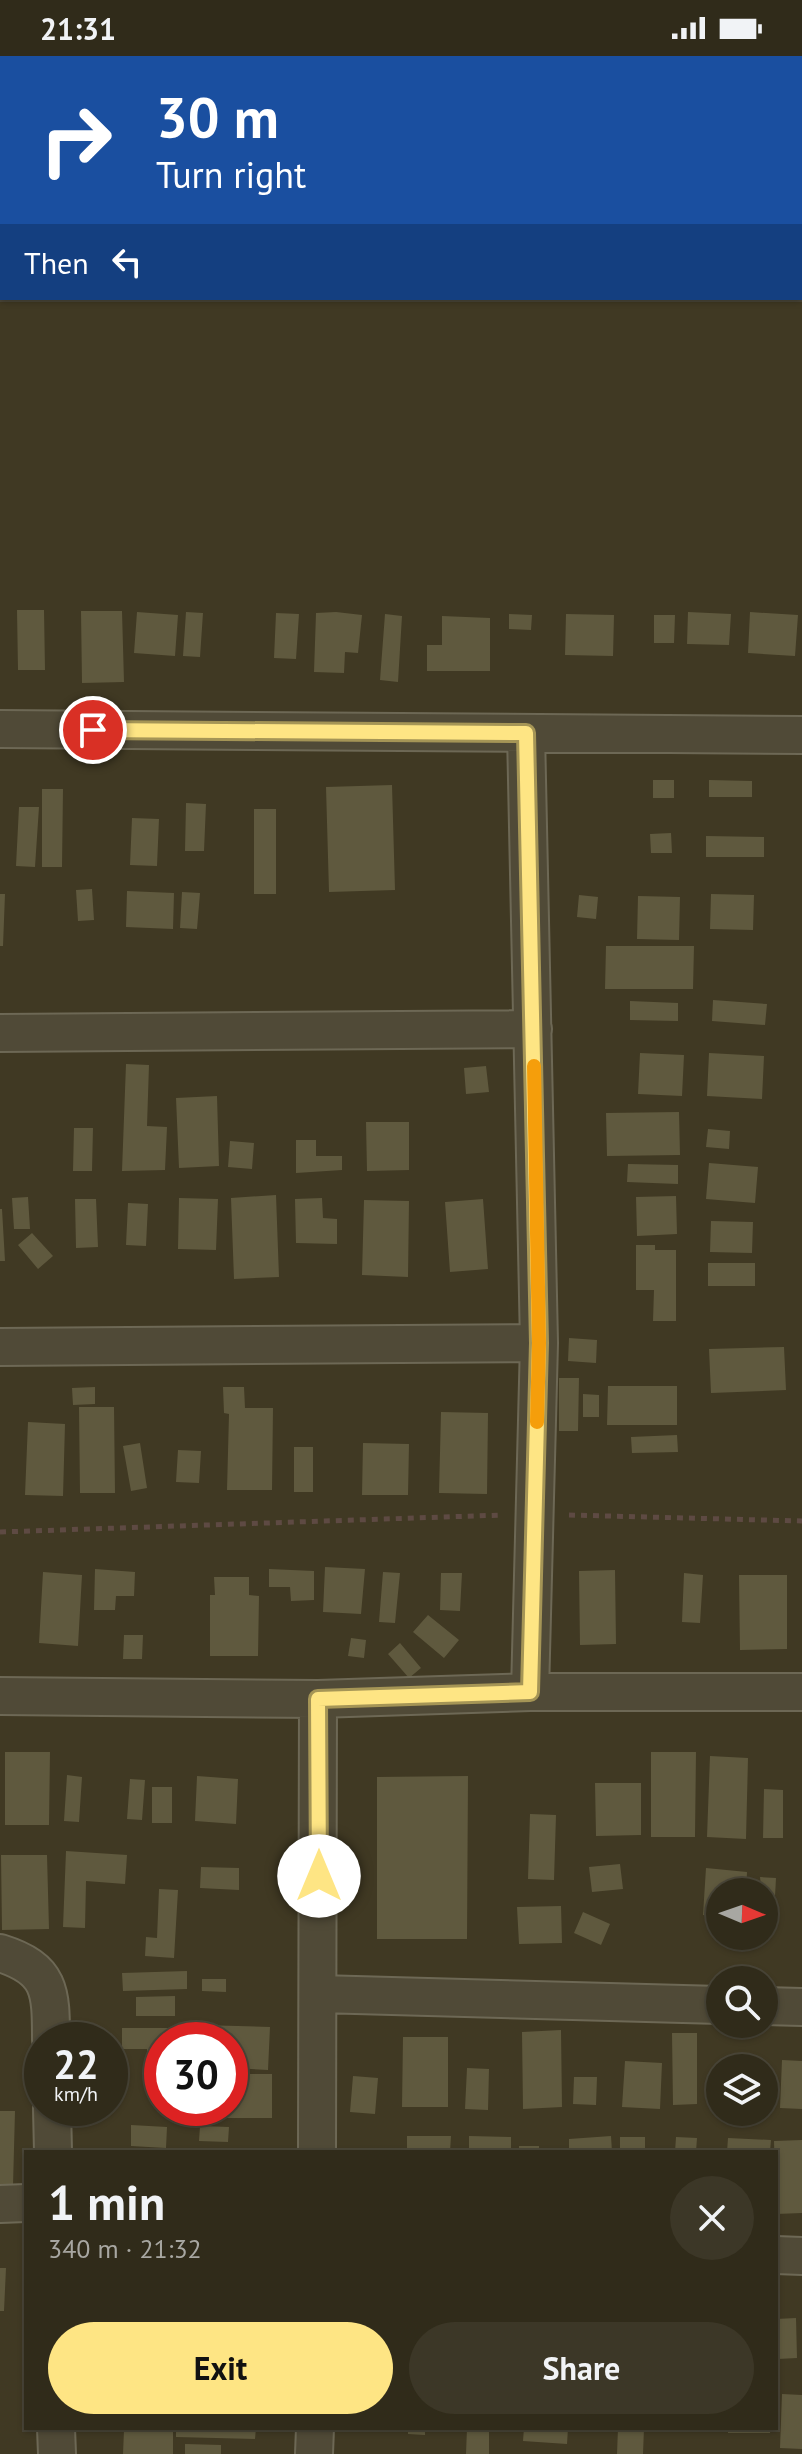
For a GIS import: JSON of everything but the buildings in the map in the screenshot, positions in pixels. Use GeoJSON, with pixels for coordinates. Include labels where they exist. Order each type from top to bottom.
{"type":"FeatureCollection","features":[{"type":"Feature","properties":{"kind":"street"},"geometry":{"type":"LineString","coordinates":[[0,729],[802,735]]}},
{"type":"Feature","properties":{"kind":"street"},"geometry":{"type":"LineString","coordinates":[[526,733],[539,1343],[530,1692]]}},
{"type":"Feature","properties":{"kind":"street"},"geometry":{"type":"LineString","coordinates":[[0,1033],[533,1029]]}},
{"type":"Feature","properties":{"kind":"street"},"geometry":{"type":"LineString","coordinates":[[0,1347],[539,1343]]}},
{"type":"Feature","properties":{"kind":"street"},"geometry":{"type":"LineString","coordinates":[[0,1696],[318,1699],[530,1692],[802,1692]]}},
{"type":"Feature","properties":{"kind":"street"},"geometry":{"type":"LineString","coordinates":[[317,2150],[318,1699]]}},
{"type":"Feature","properties":{"kind":"street"},"geometry":{"type":"LineString","coordinates":[[0,1953],[25,1961],[44,1978],[51,2006],[51,2022]]}},
{"type":"Feature","properties":{"kind":"street"},"geometry":{"type":"LineString","coordinates":[[319,1994],[706,2005]]}},
{"type":"Feature","properties":{"kind":"street"},"geometry":{"type":"LineString","coordinates":[[778,2006],[802,2007]]}},
{"type":"Feature","properties":{"kind":"street"},"geometry":{"type":"LineString","coordinates":[[52,2126],[53,2150]]}},
{"type":"Feature","properties":{"kind":"street"},"geometry":{"type":"LineString","coordinates":[[0,2204],[24,2203]]}},
{"type":"Feature","properties":{"kind":"street"},"geometry":{"type":"LineString","coordinates":[[778,2255],[802,2256]]}},
{"type":"Feature","properties":{"kind":"street"},"geometry":{"type":"LineString","coordinates":[[56,2430],[57,2454]]}},
{"type":"Feature","properties":{"kind":"street"},"geometry":{"type":"LineString","coordinates":[[314,2454],[315,2430]]}},
{"type":"Feature","properties":{"kind":"path"},"geometry":{"type":"LineString","coordinates":[[0,1532],[535,1514],[802,1521]]}},
{"type":"Feature","properties":{"kind":"slow traffic"},"geometry":{"type":"LineString","coordinates":[[534,1066],[539,1343],[537,1422]]}},
{"type":"Feature","properties":{"kind":"route"},"geometry":{"type":"LineString","coordinates":[[93,730],[526,733],[539,1343],[530,1692],[318,1699],[319,1876]]}}]}
